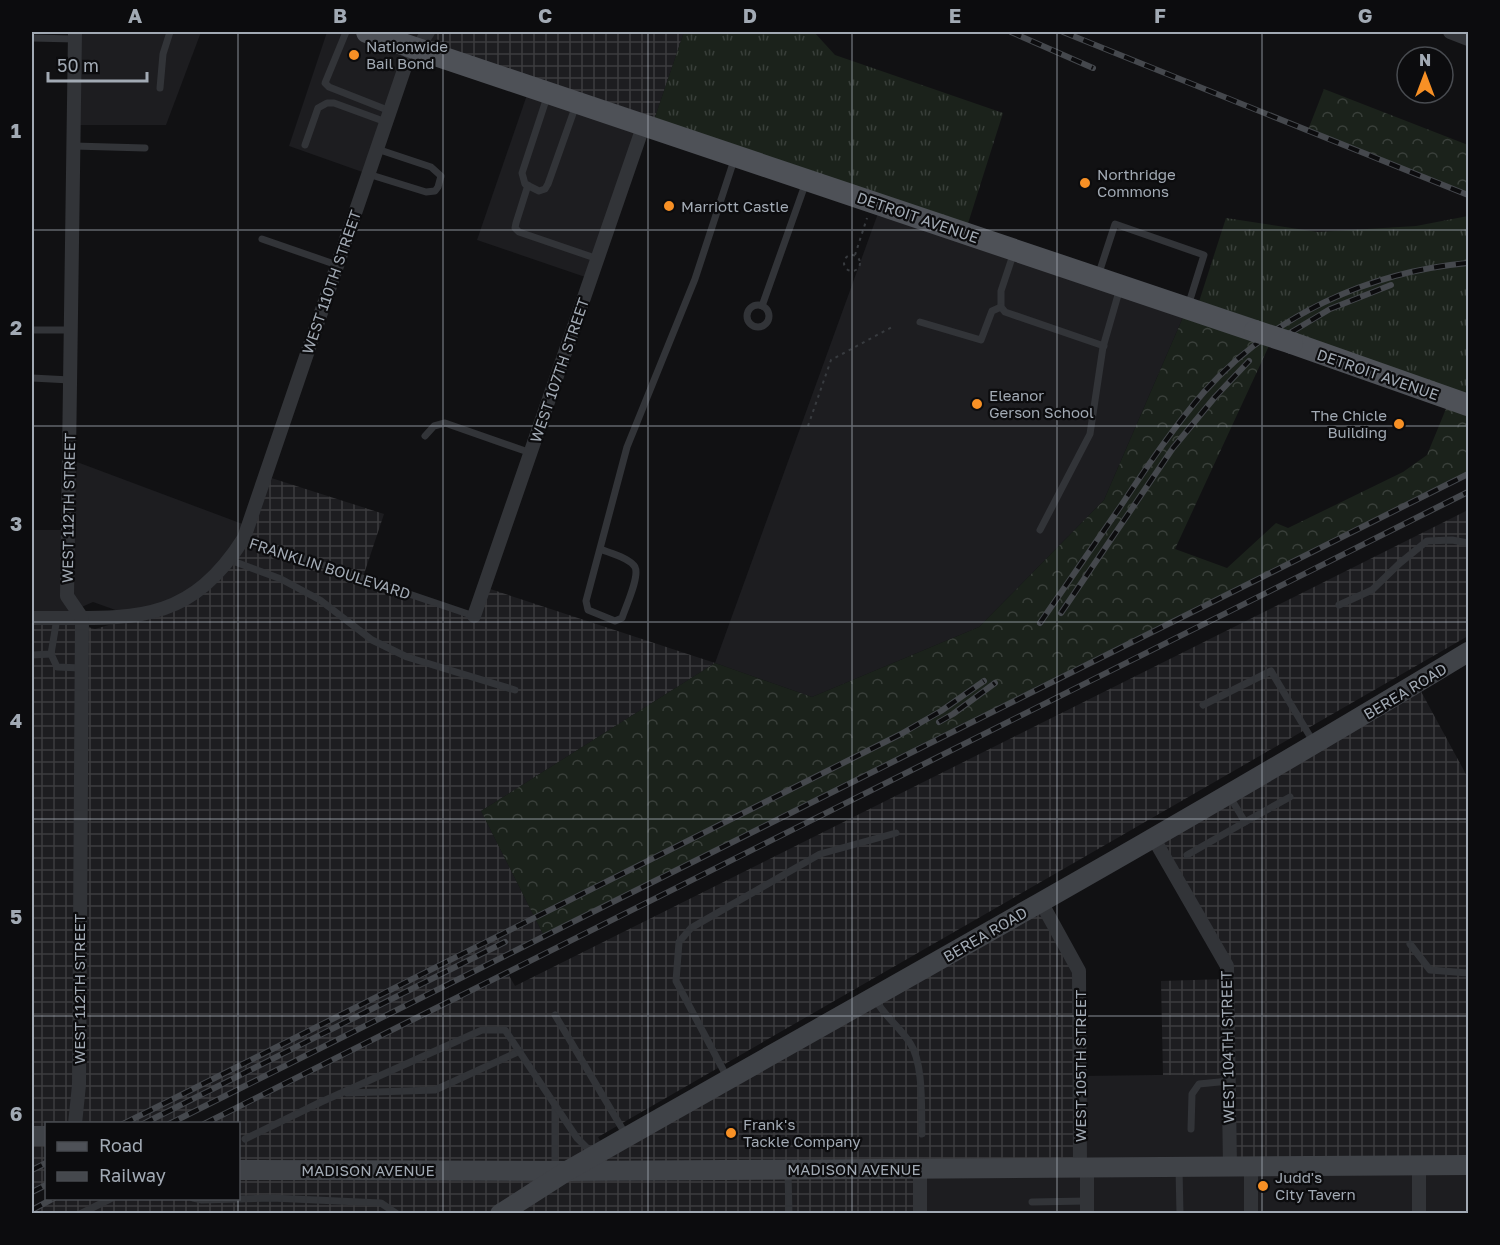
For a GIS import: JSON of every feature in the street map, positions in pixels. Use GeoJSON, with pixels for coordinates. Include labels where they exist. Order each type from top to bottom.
{"type":"FeatureCollection","features":[{"type":"Feature","properties":{"kind":"main road","name":"DETROIT AVENUE"},"geometry":{"type":"LineString","coordinates":[[367,32],[423,40],[549,92],[1292,343],[1468,405]]}},
{"type":"Feature","properties":{"kind":"main road","name":"BEREA ROAD"},"geometry":{"type":"LineString","coordinates":[[500,1214],[561,1171],[594,1156],[1154,838],[1468,653]]}},
{"type":"Feature","properties":{"kind":"main road","name":"MADISON AVENUE"},"geometry":{"type":"LineString","coordinates":[[240,1170],[561,1171],[1468,1165]]}},
{"type":"Feature","properties":{"kind":"street"},"geometry":{"type":"LineString","coordinates":[[1450,32],[1468,39]]}},
{"type":"Feature","properties":{"kind":"street","name":"WEST 112TH STREET"},"geometry":{"type":"LineString","coordinates":[[75,35],[67,596],[82,618],[79,1085],[75,1122]]}},
{"type":"Feature","properties":{"kind":"street","name":"WEST 110TH STREET"},"geometry":{"type":"LineString","coordinates":[[244,538],[405,67],[423,40]]}},
{"type":"Feature","properties":{"kind":"street","name":"WEST 107TH STREET"},"geometry":{"type":"LineString","coordinates":[[474,616],[644,124]]}},
{"type":"Feature","properties":{"kind":"street","name":"FRANKLIN BOULEVARD"},"geometry":{"type":"LineString","coordinates":[[32,618],[135,617],[174,606],[214,578],[230,560],[244,538]]}},
{"type":"Feature","properties":{"kind":"street","name":"WEST 104TH STREET"},"geometry":{"type":"LineString","coordinates":[[1154,838],[1227,966],[1230,1167]]}},
{"type":"Feature","properties":{"kind":"street","name":"WEST 105TH STREET"},"geometry":{"type":"LineString","coordinates":[[1041,902],[1079,971],[1083,1167],[1087,1207]]}},
{"type":"Feature","properties":{"kind":"street"},"geometry":{"type":"LineString","coordinates":[[1419,1165],[1419,1214]]}},
{"type":"Feature","properties":{"kind":"street"},"geometry":{"type":"LineString","coordinates":[[1251,1166],[1251,1214]]}},
{"type":"Feature","properties":{"kind":"street"},"geometry":{"type":"LineString","coordinates":[[920,1169],[920,1214]]}},
{"type":"Feature","properties":{"kind":"lane"},"geometry":{"type":"LineString","coordinates":[[160,88],[163,54],[170,32]]}},
{"type":"Feature","properties":{"kind":"lane"},"geometry":{"type":"LineString","coordinates":[[346,32],[325,83],[328,87],[388,117]]}},
{"type":"Feature","properties":{"kind":"lane"},"geometry":{"type":"LineString","coordinates":[[32,38],[75,35]]}},
{"type":"Feature","properties":{"kind":"lane"},"geometry":{"type":"LineString","coordinates":[[549,92],[522,173],[525,184],[540,191],[548,184],[578,102]]}},
{"type":"Feature","properties":{"kind":"lane"},"geometry":{"type":"LineString","coordinates":[[305,145],[318,108],[327,103],[388,117]]}},
{"type":"Feature","properties":{"kind":"lane"},"geometry":{"type":"LineString","coordinates":[[74,146],[145,148]]}},
{"type":"Feature","properties":{"kind":"lane"},"geometry":{"type":"LineString","coordinates":[[368,174],[426,192],[435,191],[438,187],[441,176],[438,171],[377,148]]}},
{"type":"Feature","properties":{"kind":"lane"},"geometry":{"type":"LineString","coordinates":[[600,549],[630,562],[635,567],[637,576],[622,618],[615,621],[588,610],[586,601],[627,447],[695,279],[736,155]]}},
{"type":"Feature","properties":{"kind":"lane"},"geometry":{"type":"LineString","coordinates":[[762,306],[807,180]]}},
{"type":"Feature","properties":{"kind":"lane"},"geometry":{"type":"LineString","coordinates":[[528,185],[515,228],[519,232],[598,259]]}},
{"type":"Feature","properties":{"kind":"lane"},"geometry":{"type":"LineString","coordinates":[[1097,278],[1115,224],[1204,255],[1187,308]]}},
{"type":"Feature","properties":{"kind":"lane"},"geometry":{"type":"LineString","coordinates":[[262,239],[337,265]]}},
{"type":"Feature","properties":{"kind":"lane"},"geometry":{"type":"LineString","coordinates":[[1015,250],[1001,291],[1001,307],[1005,312],[1104,346]]}},
{"type":"Feature","properties":{"kind":"lane"},"geometry":{"type":"LineString","coordinates":[[1040,530],[1090,434],[1104,346],[1120,286]]}},
{"type":"Feature","properties":{"kind":"lane"},"geometry":{"type":"LineString","coordinates":[[920,322],[981,340],[992,311],[1001,307]]}},
{"type":"Feature","properties":{"kind":"lane"},"geometry":{"type":"LineString","coordinates":[[32,330],[71,330]]}},
{"type":"Feature","properties":{"kind":"lane"},"geometry":{"type":"LineString","coordinates":[[32,378],[70,380]]}},
{"type":"Feature","properties":{"kind":"lane"},"geometry":{"type":"LineString","coordinates":[[425,435],[434,426],[445,423],[531,453]]}},
{"type":"Feature","properties":{"kind":"lane","name":"FRANKLIN BOULEVARD"},"geometry":{"type":"LineString","coordinates":[[244,538],[474,616]]}},
{"type":"Feature","properties":{"kind":"lane"},"geometry":{"type":"LineString","coordinates":[[1339,605],[1372,590],[1427,541],[1452,540],[1468,543]]}},
{"type":"Feature","properties":{"kind":"lane"},"geometry":{"type":"LineString","coordinates":[[230,560],[281,579],[320,600],[372,640],[407,657],[515,690]]}},
{"type":"Feature","properties":{"kind":"lane"},"geometry":{"type":"LineString","coordinates":[[57,618],[51,654],[57,667],[81,668]]}},
{"type":"Feature","properties":{"kind":"lane"},"geometry":{"type":"LineString","coordinates":[[32,655],[51,654]]}},
{"type":"Feature","properties":{"kind":"lane"},"geometry":{"type":"LineString","coordinates":[[1203,705],[1271,671],[1315,745]]}},
{"type":"Feature","properties":{"kind":"lane"},"geometry":{"type":"LineString","coordinates":[[1228,795],[1245,822]]}},
{"type":"Feature","properties":{"kind":"lane"},"geometry":{"type":"LineString","coordinates":[[1186,855],[1290,797]]}},
{"type":"Feature","properties":{"kind":"lane"},"geometry":{"type":"LineString","coordinates":[[728,1080],[676,981],[679,942],[691,928],[820,854],[896,833]]}},
{"type":"Feature","properties":{"kind":"lane"},"geometry":{"type":"LineString","coordinates":[[1410,944],[1430,970],[1468,974]]}},
{"type":"Feature","properties":{"kind":"lane"},"geometry":{"type":"LineString","coordinates":[[874,997],[882,1013],[910,1043],[918,1065],[922,1134]]}},
{"type":"Feature","properties":{"kind":"lane"},"geometry":{"type":"LineString","coordinates":[[555,1016],[627,1137]]}},
{"type":"Feature","properties":{"kind":"lane"},"geometry":{"type":"LineString","coordinates":[[245,1139],[482,1030],[505,1030],[577,1138],[594,1156]]}},
{"type":"Feature","properties":{"kind":"lane"},"geometry":{"type":"LineString","coordinates":[[342,1093],[435,1090],[519,1051]]}},
{"type":"Feature","properties":{"kind":"lane"},"geometry":{"type":"LineString","coordinates":[[1191,1129],[1192,1094],[1198,1084],[1228,1081]]}},
{"type":"Feature","properties":{"kind":"lane"},"geometry":{"type":"LineString","coordinates":[[555,1104],[561,1171]]}},
{"type":"Feature","properties":{"kind":"lane"},"geometry":{"type":"LineString","coordinates":[[1179,1167],[1180,1214]]}},
{"type":"Feature","properties":{"kind":"lane"},"geometry":{"type":"LineString","coordinates":[[788,1170],[789,1214]]}},
{"type":"Feature","properties":{"kind":"lane"},"geometry":{"type":"LineString","coordinates":[[240,1199],[272,1198],[381,1203],[397,1214]]}},
{"type":"Feature","properties":{"kind":"lane"},"geometry":{"type":"LineString","coordinates":[[80,1214],[108,1200]]}},
{"type":"Feature","properties":{"kind":"lane"},"geometry":{"type":"LineString","coordinates":[[1032,1202],[1087,1207]]}},
{"type":"Feature","properties":{"kind":"path"},"geometry":{"type":"LineString","coordinates":[[855,255],[867,218]]}},
{"type":"Feature","properties":{"kind":"path"},"geometry":{"type":"LineString","coordinates":[[849,255],[855,255],[859,259],[859,266],[856,270],[848,271],[844,266],[844,261],[849,255]]}},
{"type":"Feature","properties":{"kind":"path"},"geometry":{"type":"LineString","coordinates":[[808,426],[831,360],[892,327]]}},
{"type":"Feature","properties":{"kind":"shaded area"},"geometry":{"type":"Polygon","coordinates":[[[75,32],[201,32],[166,125],[74,125],[75,32]]]}},
{"type":"Feature","properties":{"kind":"shaded area"},"geometry":{"type":"Polygon","coordinates":[[[327,32],[424,32],[368,174],[289,146],[327,32]]]}},
{"type":"Feature","properties":{"kind":"shaded area"},"geometry":{"type":"Polygon","coordinates":[[[424,32],[684,32],[652,126],[417,49],[424,32]]]}},
{"type":"Feature","properties":{"kind":"shaded area"},"geometry":{"type":"Polygon","coordinates":[[[530,86],[644,124],[591,279],[477,240],[530,86]]]}},
{"type":"Feature","properties":{"kind":"shaded area","name":"Eleanor Gerson School"},"geometry":{"type":"Polygon","coordinates":[[[881,205],[1187,308],[1104,500],[979,627],[812,697],[715,663],[881,205]]]}},
{"type":"Feature","properties":{"kind":"shaded area"},"geometry":{"type":"Polygon","coordinates":[[[69,459],[248,526],[214,578],[135,617],[93,602],[57,618],[32,618],[32,530],[68,530],[69,459]]]}},
{"type":"Feature","properties":{"kind":"shaded area"},"geometry":{"type":"Polygon","coordinates":[[[265,476],[384,514],[363,577],[474,616],[484,587],[715,663],[481,811],[544,936],[171,1122],[45,1122],[45,1185],[32,1192],[32,618],[57,618],[95,629],[174,606],[230,560],[265,476]]]}},
{"type":"Feature","properties":{"kind":"shaded area"},"geometry":{"type":"Polygon","coordinates":[[[1468,510],[1468,636],[598,1137],[605,1149],[1041,902],[1079,971],[1080,1167],[920,1169],[920,1214],[32,1214],[32,1210],[52,1200],[240,1200],[240,1122],[206,1122],[507,972],[515,986],[1468,510]]]}},
{"type":"Feature","properties":{"kind":"shaded area"},"geometry":{"type":"Polygon","coordinates":[[[1417,684],[1468,778],[1468,1165],[1230,1167],[1228,1075],[1163,1075],[1161,981],[1227,979],[1154,839],[1417,684]]]}},
{"type":"Feature","properties":{"kind":"shaded area"},"geometry":{"type":"Polygon","coordinates":[[[1229,1074],[1468,1165],[1468,1213],[920,1213],[920,1169],[1080,1076],[1229,1074]]]}},
{"type":"Feature","properties":{"kind":"green space"},"geometry":{"type":"Polygon","coordinates":[[[684,32],[814,32],[835,55],[1003,113],[965,233],[652,126],[684,32]]]}},
{"type":"Feature","properties":{"kind":"green space"},"geometry":{"type":"Polygon","coordinates":[[[1324,89],[1468,145],[1468,196],[1308,130],[1324,89]]]}},
{"type":"Feature","properties":{"kind":"green space"},"geometry":{"type":"Polygon","coordinates":[[[1468,216],[1468,405],[1196,311],[1226,218],[1318,232],[1416,226],[1468,216]]]}},
{"type":"Feature","properties":{"kind":"green space"},"geometry":{"type":"Polygon","coordinates":[[[1187,308],[1273,337],[1175,549],[1227,568],[1276,523],[1288,528],[1403,472],[1427,455],[1450,399],[1468,405],[1468,473],[544,936],[481,811],[715,663],[812,697],[979,627],[1104,500],[1187,308]]]}},
{"type":"Feature","properties":{"kind":"railway"},"geometry":{"type":"LineString","coordinates":[[1011,32],[1093,68]]}},
{"type":"Feature","properties":{"kind":"railway"},"geometry":{"type":"LineString","coordinates":[[1063,32],[1468,195]]}},
{"type":"Feature","properties":{"kind":"railway"},"geometry":{"type":"LineString","coordinates":[[1040,623],[1170,435],[1204,392],[1231,365],[1260,341],[1291,320],[1324,302],[1394,276],[1468,263]]}},
{"type":"Feature","properties":{"kind":"railway"},"geometry":{"type":"LineString","coordinates":[[1273,343],[1330,309],[1391,285]]}},
{"type":"Feature","properties":{"kind":"railway"},"geometry":{"type":"LineString","coordinates":[[1061,613],[1173,448],[1215,397],[1249,361]]}},
{"type":"Feature","properties":{"kind":"railway"},"geometry":{"type":"LineString","coordinates":[[173,1122],[1468,474]]}},
{"type":"Feature","properties":{"kind":"railway"},"geometry":{"type":"LineString","coordinates":[[208,1122],[1468,492]]}},
{"type":"Feature","properties":{"kind":"railway"},"geometry":{"type":"LineString","coordinates":[[127,1122],[901,734],[941,711],[984,681]]}},
{"type":"Feature","properties":{"kind":"railway"},"geometry":{"type":"LineString","coordinates":[[939,722],[995,683]]}},
{"type":"Feature","properties":{"kind":"railway"},"geometry":{"type":"LineString","coordinates":[[147,1122],[505,942]]}},
{"type":"Feature","properties":{"kind":"railway"},"geometry":{"type":"LineString","coordinates":[[32,1170],[45,1164]]}},
{"type":"Feature","properties":{"kind":"railway"},"geometry":{"type":"LineString","coordinates":[[32,1192],[45,1186]]}},
{"type":"Feature","properties":{"kind":"railway"},"geometry":{"type":"LineString","coordinates":[[32,1210],[50,1200]]}},
{"type":"Feature","properties":{"kind":"place","name":"Nationwide Bail Bond"},"geometry":{"type":"Point","coordinates":[354,55]}},
{"type":"Feature","properties":{"kind":"place","name":"Northridge Commons"},"geometry":{"type":"Point","coordinates":[1085,183]}},
{"type":"Feature","properties":{"kind":"place","name":"Marriott Castle"},"geometry":{"type":"Point","coordinates":[669,206]}},
{"type":"Feature","properties":{"kind":"place","name":"Eleanor Gerson School"},"geometry":{"type":"Point","coordinates":[977,404]}},
{"type":"Feature","properties":{"kind":"place","name":"The Chicle Building"},"geometry":{"type":"Point","coordinates":[1399,424]}},
{"type":"Feature","properties":{"kind":"place","name":"Frank's Tackle Company"},"geometry":{"type":"Point","coordinates":[731,1133]}},
{"type":"Feature","properties":{"kind":"place","name":"Judd's City Tavern"},"geometry":{"type":"Point","coordinates":[1263,1186]}}]}
